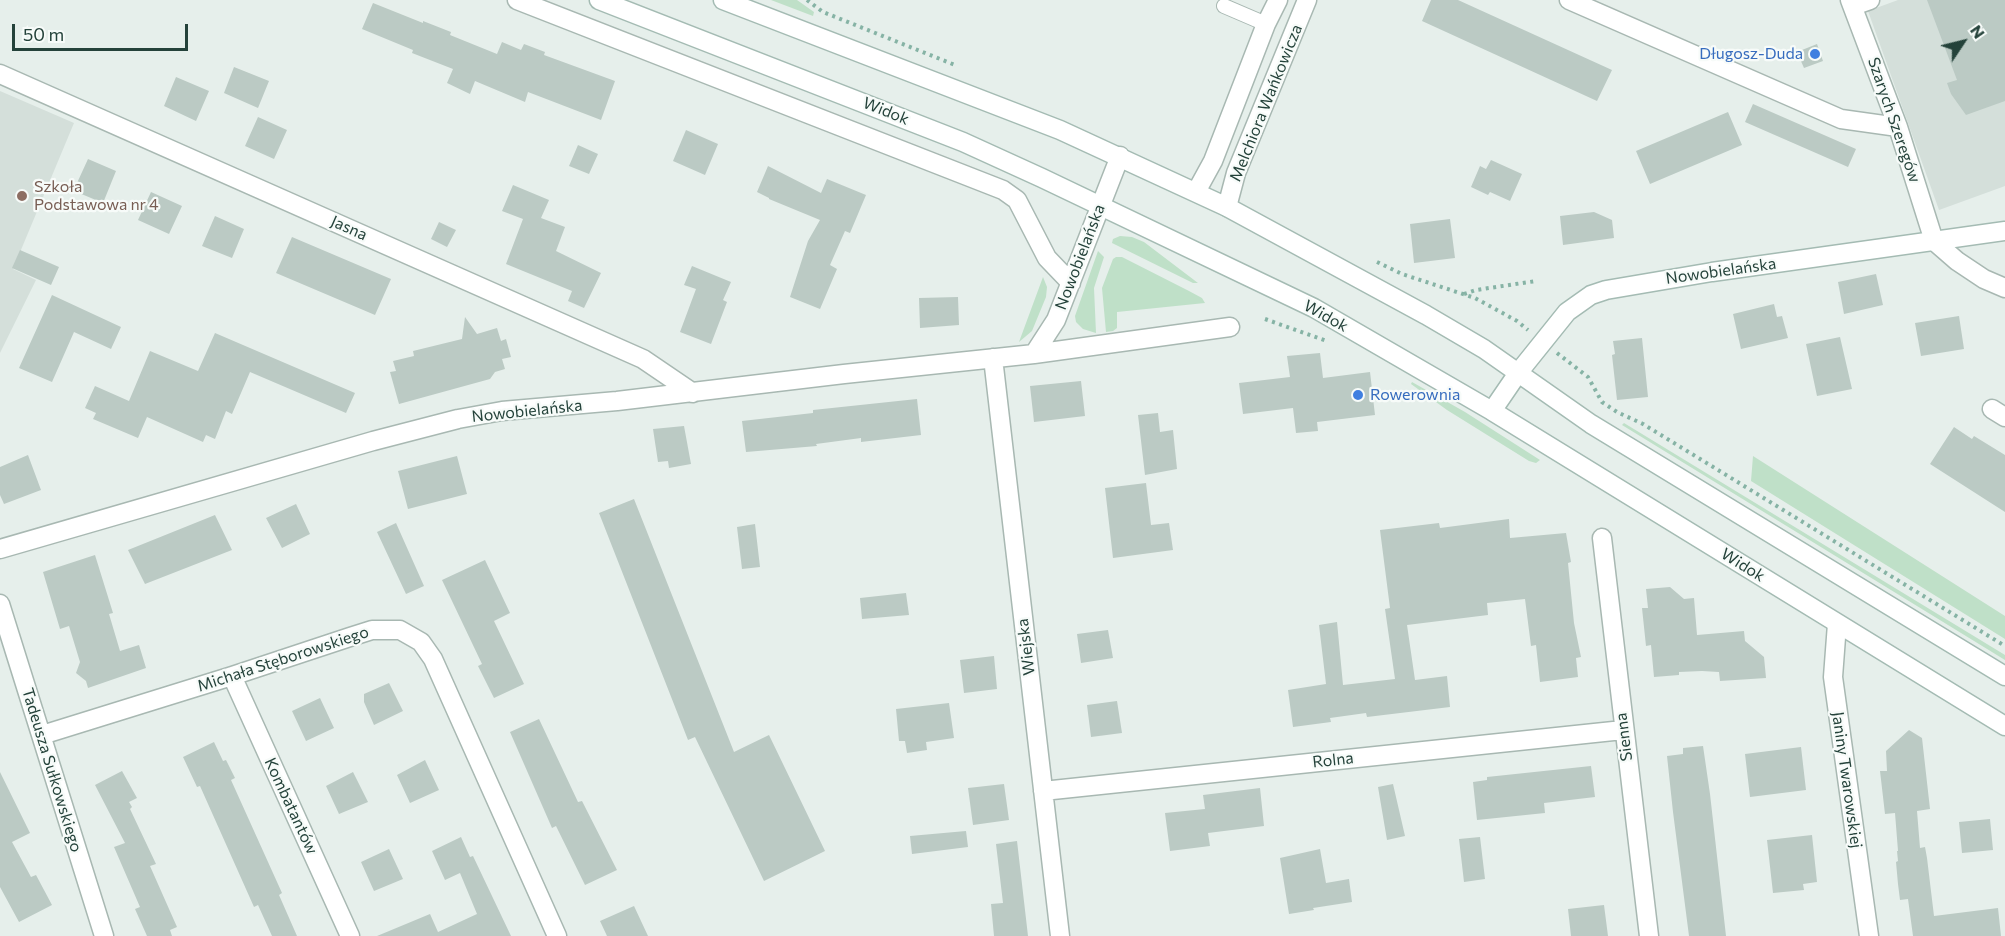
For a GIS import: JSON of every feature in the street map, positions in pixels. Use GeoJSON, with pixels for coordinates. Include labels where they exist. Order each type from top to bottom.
{"type":"FeatureCollection","features":[{"type":"Feature","properties":{"kind":"street","name":"Widok"},"geometry":{"type":"LineString","coordinates":[[517,0],[1003,190],[1017,200],[1047,258],[1071,283]]}},
{"type":"Feature","properties":{"kind":"street","name":"Widok"},"geometry":{"type":"LineString","coordinates":[[599,0],[973,146],[1314,308],[1492,411],[2005,726]]}},
{"type":"Feature","properties":{"kind":"street"},"geometry":{"type":"LineString","coordinates":[[723,0],[1060,130],[1227,207],[1426,315],[1484,350],[1600,430],[2005,676]]}},
{"type":"Feature","properties":{"kind":"street","name":"Melchiora Wańkowicza"},"geometry":{"type":"LineString","coordinates":[[1196,192],[1213,160],[1266,24],[1278,0]]}},
{"type":"Feature","properties":{"kind":"street","name":"Melchiora Wańkowicza"},"geometry":{"type":"LineString","coordinates":[[1227,207],[1236,173],[1307,0]]}},
{"type":"Feature","properties":{"kind":"street"},"geometry":{"type":"LineString","coordinates":[[1569,0],[1841,119],[1898,127]]}},
{"type":"Feature","properties":{"kind":"street"},"geometry":{"type":"LineString","coordinates":[[1605,0],[1611,19]]}},
{"type":"Feature","properties":{"kind":"street"},"geometry":{"type":"LineString","coordinates":[[1852,3],[1870,0]]}},
{"type":"Feature","properties":{"kind":"street","name":"Szarych Szeregów"},"geometry":{"type":"LineString","coordinates":[[1852,3],[1898,127],[1934,242]]}},
{"type":"Feature","properties":{"kind":"street","name":"Jasna"},"geometry":{"type":"LineString","coordinates":[[0,74],[643,359],[693,393]]}},
{"type":"Feature","properties":{"kind":"street","name":"Nowobielańska"},"geometry":{"type":"LineString","coordinates":[[1034,354],[1056,320],[1120,156]]}},
{"type":"Feature","properties":{"kind":"street","name":"Nowobielańska"},"geometry":{"type":"LineString","coordinates":[[1492,411],[1518,373],[1567,312],[1591,295],[1606,290],[1712,272],[2005,231]]}},
{"type":"Feature","properties":{"kind":"street"},"geometry":{"type":"LineString","coordinates":[[1934,242],[1984,279],[2005,288]]}},
{"type":"Feature","properties":{"kind":"street","name":"Nowobielańska"},"geometry":{"type":"LineString","coordinates":[[0,549],[373,441],[458,419],[502,411],[693,393],[1034,354],[1230,327]]}},
{"type":"Feature","properties":{"kind":"street","name":"Wiejska"},"geometry":{"type":"LineString","coordinates":[[993,358],[1060,936]]}},
{"type":"Feature","properties":{"kind":"street","name":"Sienna"},"geometry":{"type":"LineString","coordinates":[[1602,538],[1648,936]]}},
{"type":"Feature","properties":{"kind":"street","name":"Tadeusza Sułkowskiego"},"geometry":{"type":"LineString","coordinates":[[0,604],[104,936]]}},
{"type":"Feature","properties":{"kind":"street","name":"Janiny Twarowskiej"},"geometry":{"type":"LineString","coordinates":[[1837,624],[1833,677],[1869,936]]}},
{"type":"Feature","properties":{"kind":"street","name":"Michała Stęborowskiego"},"geometry":{"type":"LineString","coordinates":[[42,735],[372,630],[400,630],[421,642],[442,676],[557,936]]}},
{"type":"Feature","properties":{"kind":"street","name":"Kombatantów"},"geometry":{"type":"LineString","coordinates":[[232,676],[350,936]]}},
{"type":"Feature","properties":{"kind":"street","name":"Rolna"},"geometry":{"type":"LineString","coordinates":[[1043,791],[1623,730]]}},
{"type":"Feature","properties":{"kind":"lane"},"geometry":{"type":"LineString","coordinates":[[1224,6],[1266,24]]}},
{"type":"Feature","properties":{"kind":"path"},"geometry":{"type":"LineString","coordinates":[[1464,294],[1476,290],[1536,282]]}},
{"type":"Feature","properties":{"kind":"path"},"geometry":{"type":"LineString","coordinates":[[1265,319],[1334,344]]}},
{"type":"Feature","properties":{"kind":"path"},"geometry":{"type":"LineString","coordinates":[[1560,355],[1588,377],[1602,402],[1617,412],[1643,424],[2005,646]]}},
{"type":"Feature","properties":{"kind":"shaded area"},"geometry":{"type":"Polygon","coordinates":[[[1898,0],[2005,0],[2005,186],[1939,210],[1868,11],[1898,0]]]}},
{"type":"Feature","properties":{"kind":"shaded area","name":"Szkoła Podstawowa nr 4"},"geometry":{"type":"Polygon","coordinates":[[[0,91],[74,123],[13,269],[36,280],[0,353],[0,91]]]}},
{"type":"Feature","properties":{"kind":"green space"},"geometry":{"type":"Polygon","coordinates":[[[771,0],[797,0],[814,12],[813,16],[771,0]]]}},
{"type":"Feature","properties":{"kind":"green space"},"geometry":{"type":"Polygon","coordinates":[[[1120,236],[1132,237],[1144,242],[1198,283],[1193,283],[1112,243],[1113,239],[1120,236]]]}},
{"type":"Feature","properties":{"kind":"green space"},"geometry":{"type":"Polygon","coordinates":[[[1098,251],[1104,257],[1094,288],[1096,333],[1083,329],[1076,322],[1075,316],[1098,251]]]}},
{"type":"Feature","properties":{"kind":"green space"},"geometry":{"type":"Polygon","coordinates":[[[1122,257],[1189,291],[1202,298],[1205,303],[1117,312],[1117,328],[1106,332],[1102,288],[1113,259],[1122,257]]]}},
{"type":"Feature","properties":{"kind":"green space"},"geometry":{"type":"Polygon","coordinates":[[[1043,277],[1047,287],[1046,297],[1032,331],[1019,342],[1043,277]]]}},
{"type":"Feature","properties":{"kind":"green space"},"geometry":{"type":"Polygon","coordinates":[[[1412,382],[1465,412],[1540,460],[1536,463],[1529,461],[1447,410],[1411,384],[1412,382]]]}},
{"type":"Feature","properties":{"kind":"green space"},"geometry":{"type":"Polygon","coordinates":[[[1624,423],[2005,655],[2005,660],[1622,425],[1624,423]]]}},
{"type":"Feature","properties":{"kind":"green space"},"geometry":{"type":"Polygon","coordinates":[[[1753,456],[2005,616],[2005,639],[1751,481],[1753,456]]]}},
{"type":"Feature","properties":{"kind":"building"},"geometry":{"type":"Polygon","coordinates":[[[1431,0],[1458,0],[1612,70],[1597,101],[1422,21],[1431,0]]]}},
{"type":"Feature","properties":{"kind":"building"},"geometry":{"type":"Polygon","coordinates":[[[1927,0],[2005,0],[2005,101],[1966,115],[1951,94],[1947,83],[1957,80],[1927,0]]]}},
{"type":"Feature","properties":{"kind":"building"},"geometry":{"type":"Polygon","coordinates":[[[373,3],[451,32],[450,35],[497,54],[502,42],[521,50],[524,44],[545,52],[544,55],[615,81],[601,120],[528,92],[525,102],[475,81],[470,94],[447,83],[453,69],[412,53],[413,50],[362,29],[373,3]]]}},
{"type":"Feature","properties":{"kind":"building"},"geometry":{"type":"Polygon","coordinates":[[[1817,44],[1823,61],[1804,68],[1797,52],[1817,44]]]}},
{"type":"Feature","properties":{"kind":"building"},"geometry":{"type":"Polygon","coordinates":[[[234,67],[269,81],[258,108],[224,93],[234,67]]]}},
{"type":"Feature","properties":{"kind":"building"},"geometry":{"type":"Polygon","coordinates":[[[176,77],[209,91],[196,121],[164,106],[176,77]]]}},
{"type":"Feature","properties":{"kind":"building"},"geometry":{"type":"Polygon","coordinates":[[[1753,104],[1856,149],[1848,167],[1745,122],[1753,104]]]}},
{"type":"Feature","properties":{"kind":"building"},"geometry":{"type":"Polygon","coordinates":[[[1728,112],[1742,145],[1650,184],[1636,151],[1728,112]]]}},
{"type":"Feature","properties":{"kind":"building"},"geometry":{"type":"Polygon","coordinates":[[[258,117],[287,130],[274,159],[245,146],[258,117]]]}},
{"type":"Feature","properties":{"kind":"building"},"geometry":{"type":"Polygon","coordinates":[[[686,130],[718,144],[705,175],[673,161],[686,130]]]}},
{"type":"Feature","properties":{"kind":"building"},"geometry":{"type":"Polygon","coordinates":[[[578,145],[598,154],[589,174],[569,166],[578,145]]]}},
{"type":"Feature","properties":{"kind":"building"},"geometry":{"type":"Polygon","coordinates":[[[88,159],[116,171],[103,203],[79,193],[83,185],[77,183],[88,159]]]}},
{"type":"Feature","properties":{"kind":"building"},"geometry":{"type":"Polygon","coordinates":[[[1491,160],[1522,174],[1510,201],[1471,187],[1480,166],[1486,169],[1491,160]]]}},
{"type":"Feature","properties":{"kind":"building"},"geometry":{"type":"Polygon","coordinates":[[[768,166],[821,193],[827,179],[866,195],[850,233],[845,231],[830,265],[837,269],[820,309],[790,297],[808,241],[820,220],[757,192],[768,166]]]}},
{"type":"Feature","properties":{"kind":"building"},"geometry":{"type":"Polygon","coordinates":[[[513,185],[549,200],[541,218],[565,227],[556,251],[601,273],[584,308],[568,301],[572,291],[506,264],[523,219],[502,211],[513,185]]]}},
{"type":"Feature","properties":{"kind":"building"},"geometry":{"type":"Polygon","coordinates":[[[151,192],[182,206],[169,234],[138,220],[151,192]]]}},
{"type":"Feature","properties":{"kind":"building"},"geometry":{"type":"Polygon","coordinates":[[[1594,212],[1612,220],[1614,238],[1563,245],[1560,216],[1594,212]]]}},
{"type":"Feature","properties":{"kind":"building"},"geometry":{"type":"Polygon","coordinates":[[[215,216],[244,229],[232,258],[202,246],[215,216]]]}},
{"type":"Feature","properties":{"kind":"building"},"geometry":{"type":"Polygon","coordinates":[[[1450,219],[1455,258],[1414,263],[1410,224],[1450,219]]]}},
{"type":"Feature","properties":{"kind":"building"},"geometry":{"type":"Polygon","coordinates":[[[439,222],[456,230],[447,247],[431,239],[439,222]]]}},
{"type":"Feature","properties":{"kind":"building"},"geometry":{"type":"Polygon","coordinates":[[[292,237],[391,279],[375,315],[276,273],[292,237]]]}},
{"type":"Feature","properties":{"kind":"building"},"geometry":{"type":"Polygon","coordinates":[[[20,250],[59,267],[51,285],[12,268],[20,250]]]}},
{"type":"Feature","properties":{"kind":"building"},"geometry":{"type":"Polygon","coordinates":[[[692,266],[731,282],[723,300],[727,302],[711,344],[680,332],[696,289],[684,285],[692,266]]]}},
{"type":"Feature","properties":{"kind":"building"},"geometry":{"type":"Polygon","coordinates":[[[1876,274],[1883,305],[1844,314],[1838,282],[1876,274]]]}},
{"type":"Feature","properties":{"kind":"building"},"geometry":{"type":"Polygon","coordinates":[[[52,295],[121,327],[111,349],[74,332],[52,382],[19,368],[52,295]]]}},
{"type":"Feature","properties":{"kind":"building"},"geometry":{"type":"Polygon","coordinates":[[[958,297],[959,325],[920,328],[919,298],[958,297]]]}},
{"type":"Feature","properties":{"kind":"building"},"geometry":{"type":"Polygon","coordinates":[[[1774,304],[1777,317],[1782,316],[1788,338],[1741,349],[1733,314],[1774,304]]]}},
{"type":"Feature","properties":{"kind":"building"},"geometry":{"type":"Polygon","coordinates":[[[1959,316],[1964,349],[1921,356],[1915,323],[1959,316]]]}},
{"type":"Feature","properties":{"kind":"building"},"geometry":{"type":"Polygon","coordinates":[[[465,317],[477,334],[497,328],[501,341],[506,339],[511,357],[502,359],[505,369],[495,372],[490,379],[399,404],[390,372],[396,371],[393,361],[414,356],[413,351],[462,339],[465,317]]]}},
{"type":"Feature","properties":{"kind":"building"},"geometry":{"type":"Polygon","coordinates":[[[215,333],[355,393],[346,413],[250,372],[232,414],[226,411],[215,439],[206,435],[203,442],[147,417],[138,438],[93,419],[96,413],[85,408],[95,386],[129,401],[150,351],[198,371],[215,333]]]}},
{"type":"Feature","properties":{"kind":"building"},"geometry":{"type":"Polygon","coordinates":[[[1840,337],[1852,389],[1817,396],[1806,344],[1840,337]]]}},
{"type":"Feature","properties":{"kind":"building"},"geometry":{"type":"Polygon","coordinates":[[[1642,338],[1648,397],[1617,400],[1612,355],[1615,354],[1613,341],[1642,338]]]}},
{"type":"Feature","properties":{"kind":"building"},"geometry":{"type":"Polygon","coordinates":[[[1320,353],[1323,378],[1370,372],[1375,415],[1317,422],[1318,431],[1296,433],[1293,408],[1243,414],[1239,383],[1290,377],[1287,356],[1320,353]]]}},
{"type":"Feature","properties":{"kind":"building"},"geometry":{"type":"Polygon","coordinates":[[[1081,381],[1085,416],[1034,422],[1030,386],[1081,381]]]}},
{"type":"Feature","properties":{"kind":"building"},"geometry":{"type":"Polygon","coordinates":[[[917,399],[921,435],[861,442],[861,438],[816,444],[817,446],[746,452],[742,421],[813,413],[813,410],[917,399]]]}},
{"type":"Feature","properties":{"kind":"building"},"geometry":{"type":"Polygon","coordinates":[[[1158,413],[1160,432],[1173,430],[1177,469],[1145,475],[1138,415],[1158,413]]]}},
{"type":"Feature","properties":{"kind":"building"},"geometry":{"type":"Polygon","coordinates":[[[684,426],[691,464],[669,468],[668,461],[658,462],[653,429],[684,426]]]}},
{"type":"Feature","properties":{"kind":"building"},"geometry":{"type":"Polygon","coordinates":[[[1954,427],[1972,439],[1974,436],[2005,455],[2005,512],[1930,464],[1954,427]]]}},
{"type":"Feature","properties":{"kind":"building"},"geometry":{"type":"Polygon","coordinates":[[[28,455],[41,490],[4,504],[0,495],[0,467],[28,455]]]}},
{"type":"Feature","properties":{"kind":"building"},"geometry":{"type":"Polygon","coordinates":[[[457,456],[467,494],[408,509],[398,471],[457,456]]]}},
{"type":"Feature","properties":{"kind":"building"},"geometry":{"type":"Polygon","coordinates":[[[1146,483],[1151,525],[1169,523],[1173,550],[1113,558],[1105,488],[1146,483]]]}},
{"type":"Feature","properties":{"kind":"building"},"geometry":{"type":"Polygon","coordinates":[[[634,499],[734,752],[769,735],[825,851],[764,881],[695,737],[688,740],[599,513],[634,499]]]}},
{"type":"Feature","properties":{"kind":"building"},"geometry":{"type":"Polygon","coordinates":[[[296,504],[310,534],[282,548],[266,518],[296,504]]]}},
{"type":"Feature","properties":{"kind":"building"},"geometry":{"type":"Polygon","coordinates":[[[215,515],[232,550],[145,584],[128,550],[215,515]]]}},
{"type":"Feature","properties":{"kind":"building"},"geometry":{"type":"Polygon","coordinates":[[[1509,519],[1510,538],[1566,533],[1571,562],[1568,563],[1574,623],[1581,657],[1576,658],[1578,677],[1540,682],[1536,645],[1531,646],[1525,599],[1487,603],[1488,615],[1407,625],[1415,680],[1447,676],[1450,707],[1367,717],[1366,713],[1330,718],[1331,722],[1293,727],[1288,690],[1326,684],[1319,625],[1337,622],[1343,685],[1395,679],[1385,609],[1390,608],[1380,530],[1439,523],[1440,528],[1509,519]]]}},
{"type":"Feature","properties":{"kind":"building"},"geometry":{"type":"Polygon","coordinates":[[[396,523],[424,586],[406,594],[377,532],[396,523]]]}},
{"type":"Feature","properties":{"kind":"building"},"geometry":{"type":"Polygon","coordinates":[[[755,524],[760,567],[742,569],[737,527],[755,524]]]}},
{"type":"Feature","properties":{"kind":"building"},"geometry":{"type":"Polygon","coordinates":[[[95,555],[113,613],[109,614],[120,651],[139,645],[146,668],[88,688],[86,681],[76,673],[80,662],[69,626],[60,629],[43,572],[95,555]]]}},
{"type":"Feature","properties":{"kind":"building"},"geometry":{"type":"Polygon","coordinates":[[[485,560],[510,613],[494,621],[524,684],[494,698],[478,666],[482,664],[442,580],[485,560]]]}},
{"type":"Feature","properties":{"kind":"building"},"geometry":{"type":"Polygon","coordinates":[[[1670,587],[1684,599],[1694,598],[1697,635],[1744,631],[1745,641],[1764,657],[1766,678],[1720,681],[1719,672],[1702,671],[1679,672],[1679,675],[1654,677],[1651,645],[1646,646],[1642,608],[1648,608],[1646,589],[1670,587]]]}},
{"type":"Feature","properties":{"kind":"building"},"geometry":{"type":"Polygon","coordinates":[[[906,593],[909,615],[862,619],[860,598],[906,593]]]}},
{"type":"Feature","properties":{"kind":"building"},"geometry":{"type":"Polygon","coordinates":[[[1108,630],[1113,658],[1081,663],[1077,634],[1108,630]]]}},
{"type":"Feature","properties":{"kind":"building"},"geometry":{"type":"Polygon","coordinates":[[[994,656],[997,689],[964,693],[960,660],[994,656]]]}},
{"type":"Feature","properties":{"kind":"building"},"geometry":{"type":"Polygon","coordinates":[[[389,683],[403,711],[374,725],[364,702],[364,694],[389,683]]]}},
{"type":"Feature","properties":{"kind":"building"},"geometry":{"type":"Polygon","coordinates":[[[320,698],[334,728],[306,741],[292,711],[320,698]]]}},
{"type":"Feature","properties":{"kind":"building"},"geometry":{"type":"Polygon","coordinates":[[[1117,701],[1122,733],[1091,737],[1087,705],[1117,701]]]}},
{"type":"Feature","properties":{"kind":"building"},"geometry":{"type":"Polygon","coordinates":[[[949,703],[954,738],[926,742],[927,750],[907,753],[905,741],[899,741],[896,709],[949,703]]]}},
{"type":"Feature","properties":{"kind":"building"},"geometry":{"type":"Polygon","coordinates":[[[539,719],[578,802],[582,801],[617,870],[585,885],[556,826],[552,828],[510,732],[539,719]]]}},
{"type":"Feature","properties":{"kind":"building"},"geometry":{"type":"Polygon","coordinates":[[[1909,730],[1922,738],[1930,809],[1917,811],[1920,848],[1925,847],[1934,916],[1998,908],[2001,936],[1913,936],[1908,899],[1900,900],[1896,862],[1898,851],[1895,813],[1885,814],[1880,771],[1887,771],[1886,751],[1909,730]]]}},
{"type":"Feature","properties":{"kind":"building"},"geometry":{"type":"Polygon","coordinates":[[[214,742],[235,778],[231,780],[282,893],[279,895],[297,936],[272,936],[258,905],[254,907],[200,786],[197,787],[183,757],[214,742]]]}},
{"type":"Feature","properties":{"kind":"building"},"geometry":{"type":"Polygon","coordinates":[[[1703,746],[1726,936],[1689,936],[1673,812],[1667,756],[1683,754],[1683,748],[1703,746]]]}},
{"type":"Feature","properties":{"kind":"building"},"geometry":{"type":"Polygon","coordinates":[[[1801,747],[1806,790],[1750,797],[1745,754],[1801,747]]]}},
{"type":"Feature","properties":{"kind":"building"},"geometry":{"type":"Polygon","coordinates":[[[425,760],[439,790],[410,803],[397,775],[425,760]]]}},
{"type":"Feature","properties":{"kind":"building"},"geometry":{"type":"Polygon","coordinates":[[[1591,766],[1595,797],[1544,803],[1545,813],[1477,820],[1473,782],[1487,780],[1487,777],[1591,766]]]}},
{"type":"Feature","properties":{"kind":"building"},"geometry":{"type":"Polygon","coordinates":[[[122,771],[137,798],[129,802],[132,807],[130,809],[156,864],[150,866],[177,927],[170,930],[172,936],[147,936],[135,909],[140,907],[114,847],[125,843],[95,785],[122,771]]]}},
{"type":"Feature","properties":{"kind":"building"},"geometry":{"type":"Polygon","coordinates":[[[0,772],[30,833],[12,842],[31,877],[36,875],[52,905],[19,922],[0,887],[0,772]]]}},
{"type":"Feature","properties":{"kind":"building"},"geometry":{"type":"Polygon","coordinates":[[[353,772],[368,802],[339,814],[326,786],[353,772]]]}},
{"type":"Feature","properties":{"kind":"building"},"geometry":{"type":"Polygon","coordinates":[[[1004,784],[1009,820],[973,825],[968,788],[1004,784]]]}},
{"type":"Feature","properties":{"kind":"building"},"geometry":{"type":"Polygon","coordinates":[[[1393,784],[1405,836],[1387,840],[1378,787],[1393,784]]]}},
{"type":"Feature","properties":{"kind":"building"},"geometry":{"type":"Polygon","coordinates":[[[1260,788],[1264,826],[1208,833],[1210,846],[1170,851],[1165,813],[1205,809],[1203,795],[1260,788]]]}},
{"type":"Feature","properties":{"kind":"building"},"geometry":{"type":"Polygon","coordinates":[[[1990,819],[1993,850],[1962,853],[1959,822],[1990,819]]]}},
{"type":"Feature","properties":{"kind":"building"},"geometry":{"type":"Polygon","coordinates":[[[966,831],[968,847],[912,854],[910,836],[966,831]]]}},
{"type":"Feature","properties":{"kind":"building"},"geometry":{"type":"Polygon","coordinates":[[[1812,835],[1817,882],[1803,884],[1804,890],[1773,893],[1767,840],[1812,835]]]}},
{"type":"Feature","properties":{"kind":"building"},"geometry":{"type":"Polygon","coordinates":[[[461,837],[470,857],[473,856],[511,936],[377,936],[430,914],[438,932],[477,914],[460,873],[445,880],[432,851],[461,837]]]}},
{"type":"Feature","properties":{"kind":"building"},"geometry":{"type":"Polygon","coordinates":[[[1480,837],[1485,879],[1464,882],[1459,839],[1480,837]]]}},
{"type":"Feature","properties":{"kind":"building"},"geometry":{"type":"Polygon","coordinates":[[[1017,841],[1028,936],[994,936],[991,904],[1003,903],[996,844],[1017,841]]]}},
{"type":"Feature","properties":{"kind":"building"},"geometry":{"type":"Polygon","coordinates":[[[389,849],[403,879],[374,891],[361,862],[389,849]]]}},
{"type":"Feature","properties":{"kind":"building"},"geometry":{"type":"Polygon","coordinates":[[[1320,849],[1326,883],[1349,879],[1352,902],[1289,914],[1280,858],[1320,849]]]}},
{"type":"Feature","properties":{"kind":"building"},"geometry":{"type":"Polygon","coordinates":[[[1604,905],[1608,936],[1571,936],[1568,909],[1604,905]]]}},
{"type":"Feature","properties":{"kind":"building"},"geometry":{"type":"Polygon","coordinates":[[[634,906],[648,936],[607,936],[600,921],[634,906]]]}},
{"type":"Feature","properties":{"kind":"place","name":"Długosz-Duda"},"geometry":{"type":"Point","coordinates":[1815,54]}},
{"type":"Feature","properties":{"kind":"place","name":"Szkoła Podstawowa nr 4"},"geometry":{"type":"Point","coordinates":[22,196]}},
{"type":"Feature","properties":{"kind":"place","name":"Rowerownia"},"geometry":{"type":"Point","coordinates":[1358,395]}}]}
